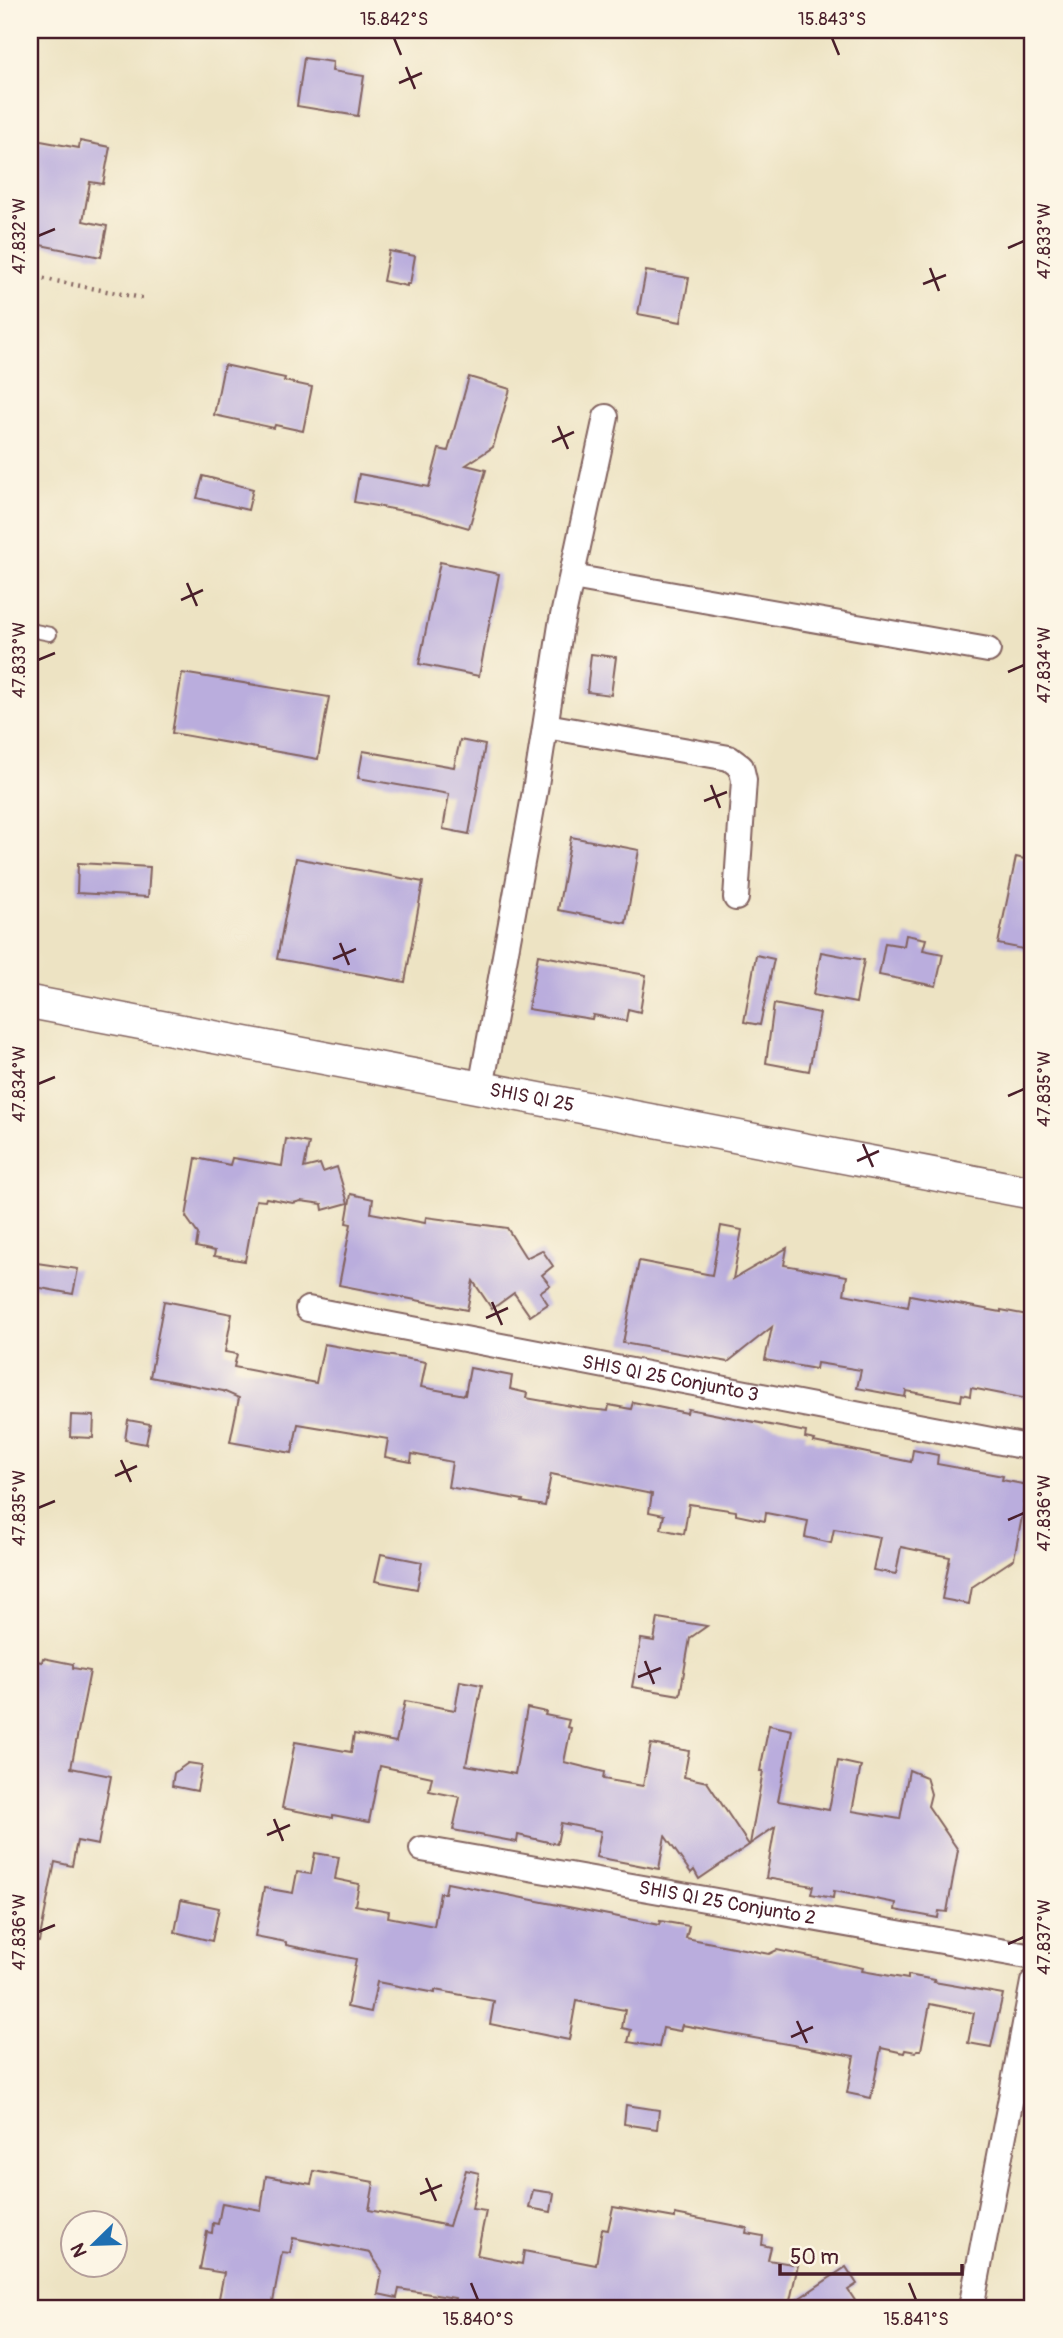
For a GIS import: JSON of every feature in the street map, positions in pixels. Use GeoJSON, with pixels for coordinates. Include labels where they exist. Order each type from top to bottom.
{"type":"FeatureCollection","features":[{"type":"Feature","properties":{"kind":"street"},"geometry":{"type":"LineString","coordinates":[[481,1088],[561,625],[606,417]]}},
{"type":"Feature","properties":{"kind":"street"},"geometry":{"type":"LineString","coordinates":[[572,577],[988,650]]}},
{"type":"Feature","properties":{"kind":"street"},"geometry":{"type":"LineString","coordinates":[[545,726],[729,758],[741,767],[744,780],[736,898]]}},
{"type":"Feature","properties":{"kind":"street","name":"SHIS QI 25"},"geometry":{"type":"LineString","coordinates":[[30,1002],[1033,1192]]}},
{"type":"Feature","properties":{"kind":"street","name":"SHIS QI 25 Conjunto 3"},"geometry":{"type":"LineString","coordinates":[[309,1308],[1033,1448]]}},
{"type":"Feature","properties":{"kind":"street","name":"SHIS QI 25 Conjunto 2"},"geometry":{"type":"LineString","coordinates":[[422,1849],[1033,1957]]}},
{"type":"Feature","properties":{"kind":"street"},"geometry":{"type":"LineString","coordinates":[[971,2308],[1033,1982]]}},
{"type":"Feature","properties":{"kind":"lane"},"geometry":{"type":"LineString","coordinates":[[30,630],[50,634]]}},
{"type":"Feature","properties":{"kind":"path"},"geometry":{"type":"LineString","coordinates":[[30,276],[142,298]]}},
{"type":"Feature","properties":{"kind":"building"},"geometry":{"type":"Polygon","coordinates":[[[304,58],[333,62],[332,71],[364,76],[358,116],[297,106],[304,58]]]}},
{"type":"Feature","properties":{"kind":"building"},"geometry":{"type":"Polygon","coordinates":[[[30,139],[79,148],[80,141],[110,147],[103,184],[90,182],[83,221],[107,226],[101,257],[30,243],[30,139]]]}},
{"type":"Feature","properties":{"kind":"building"},"geometry":{"type":"Polygon","coordinates":[[[389,251],[415,256],[410,284],[407,286],[383,281],[389,251]]]}},
{"type":"Feature","properties":{"kind":"building"},"geometry":{"type":"Polygon","coordinates":[[[646,271],[689,278],[681,322],[638,314],[646,271]]]}},
{"type":"Feature","properties":{"kind":"building"},"geometry":{"type":"Polygon","coordinates":[[[224,365],[285,378],[284,381],[312,387],[303,431],[275,425],[274,428],[214,415],[224,365]]]}},
{"type":"Feature","properties":{"kind":"building"},"geometry":{"type":"Polygon","coordinates":[[[469,377],[510,389],[493,447],[466,465],[486,470],[469,528],[420,514],[354,502],[359,474],[429,487],[439,449],[448,451],[469,377]]]}},
{"type":"Feature","properties":{"kind":"building"},"geometry":{"type":"Polygon","coordinates":[[[203,476],[253,489],[248,510],[197,498],[203,476]]]}},
{"type":"Feature","properties":{"kind":"building"},"geometry":{"type":"Polygon","coordinates":[[[440,562],[499,574],[479,676],[419,664],[440,562]]]}},
{"type":"Feature","properties":{"kind":"building"},"geometry":{"type":"Polygon","coordinates":[[[591,654],[616,657],[611,695],[587,692],[591,654]]]}},
{"type":"Feature","properties":{"kind":"building"},"geometry":{"type":"Polygon","coordinates":[[[182,673],[329,697],[318,759],[172,733],[182,673]]]}},
{"type":"Feature","properties":{"kind":"building"},"geometry":{"type":"Polygon","coordinates":[[[460,740],[485,745],[469,834],[443,829],[449,794],[358,778],[363,751],[454,767],[460,740]]]}},
{"type":"Feature","properties":{"kind":"building"},"geometry":{"type":"Polygon","coordinates":[[[571,837],[639,850],[626,923],[558,910],[571,837]]]}},
{"type":"Feature","properties":{"kind":"building"},"geometry":{"type":"Polygon","coordinates":[[[1016,857],[1033,861],[1033,951],[998,944],[1016,857]]]}},
{"type":"Feature","properties":{"kind":"building"},"geometry":{"type":"Polygon","coordinates":[[[296,858],[423,882],[405,982],[277,959],[296,858]]]}},
{"type":"Feature","properties":{"kind":"building"},"geometry":{"type":"Polygon","coordinates":[[[78,863],[150,867],[148,897],[77,893],[78,863]]]}},
{"type":"Feature","properties":{"kind":"building"},"geometry":{"type":"Polygon","coordinates":[[[906,935],[926,939],[923,950],[943,954],[936,986],[879,975],[885,943],[904,946],[906,935]]]}},
{"type":"Feature","properties":{"kind":"building"},"geometry":{"type":"Polygon","coordinates":[[[821,952],[864,960],[856,1003],[813,995],[821,952]]]}},
{"type":"Feature","properties":{"kind":"building"},"geometry":{"type":"Polygon","coordinates":[[[538,955],[646,975],[640,1012],[628,1009],[626,1021],[593,1015],[592,1019],[528,1009],[538,955]]]}},
{"type":"Feature","properties":{"kind":"building"},"geometry":{"type":"Polygon","coordinates":[[[756,955],[774,959],[760,1025],[744,1022],[756,955]]]}},
{"type":"Feature","properties":{"kind":"building"},"geometry":{"type":"Polygon","coordinates":[[[774,1004],[820,1013],[809,1071],[766,1063],[774,1004]]]}},
{"type":"Feature","properties":{"kind":"building"},"geometry":{"type":"Polygon","coordinates":[[[286,1139],[309,1143],[304,1168],[320,1164],[323,1172],[337,1167],[348,1203],[323,1210],[322,1204],[266,1198],[265,1201],[256,1200],[245,1261],[214,1256],[215,1251],[196,1247],[198,1234],[186,1217],[196,1158],[230,1165],[232,1158],[282,1166],[286,1139]]]}},
{"type":"Feature","properties":{"kind":"building"},"geometry":{"type":"Polygon","coordinates":[[[351,1194],[373,1199],[371,1213],[425,1223],[426,1217],[507,1228],[526,1258],[542,1250],[553,1266],[542,1275],[550,1285],[540,1292],[548,1304],[530,1316],[514,1293],[492,1309],[473,1281],[467,1310],[339,1285],[351,1224],[346,1223],[351,1194]]]}},
{"type":"Feature","properties":{"kind":"building"},"geometry":{"type":"Polygon","coordinates":[[[721,1226],[742,1230],[733,1279],[787,1248],[784,1265],[847,1276],[844,1294],[908,1307],[910,1295],[1033,1316],[1033,1400],[971,1388],[970,1396],[962,1394],[961,1401],[906,1391],[905,1397],[857,1388],[861,1370],[817,1363],[816,1369],[765,1360],[772,1327],[728,1362],[623,1343],[639,1261],[712,1275],[721,1226]]]}},
{"type":"Feature","properties":{"kind":"building"},"geometry":{"type":"Polygon","coordinates":[[[30,1262],[78,1269],[73,1294],[30,1286],[30,1262]]]}},
{"type":"Feature","properties":{"kind":"building"},"geometry":{"type":"Polygon","coordinates":[[[164,1301],[232,1314],[225,1352],[237,1354],[234,1367],[316,1383],[324,1344],[426,1362],[421,1387],[465,1395],[470,1368],[512,1376],[510,1389],[527,1393],[526,1398],[608,1411],[609,1405],[631,1409],[633,1402],[687,1413],[688,1409],[806,1432],[805,1438],[815,1440],[814,1442],[911,1462],[913,1450],[938,1455],[937,1464],[1003,1476],[1002,1480],[1028,1485],[1014,1559],[972,1587],[969,1604],[942,1599],[950,1557],[901,1547],[896,1574],[873,1570],[880,1537],[834,1529],[831,1543],[805,1537],[808,1521],[766,1513],[765,1521],[736,1515],[736,1511],[689,1504],[684,1534],[661,1529],[664,1515],[649,1512],[652,1494],[551,1474],[545,1506],[448,1487],[452,1462],[412,1454],[411,1462],[385,1457],[388,1439],[298,1424],[292,1453],[230,1442],[239,1398],[223,1391],[150,1377],[164,1301]]]}},
{"type":"Feature","properties":{"kind":"building"},"geometry":{"type":"Polygon","coordinates":[[[71,1415],[94,1416],[93,1438],[70,1437],[71,1415]]]}},
{"type":"Feature","properties":{"kind":"building"},"geometry":{"type":"Polygon","coordinates":[[[128,1420],[150,1424],[146,1444],[125,1440],[128,1420]]]}},
{"type":"Feature","properties":{"kind":"building"},"geometry":{"type":"Polygon","coordinates":[[[381,1554],[422,1562],[417,1589],[375,1581],[381,1554]]]}},
{"type":"Feature","properties":{"kind":"building"},"geometry":{"type":"Polygon","coordinates":[[[658,1618],[707,1626],[690,1638],[680,1695],[632,1687],[641,1639],[654,1641],[658,1618]]]}},
{"type":"Feature","properties":{"kind":"building"},"geometry":{"type":"Polygon","coordinates":[[[43,1658],[73,1664],[73,1668],[90,1671],[71,1768],[111,1776],[98,1845],[77,1841],[72,1866],[55,1862],[39,1942],[30,1941],[30,1778],[36,1737],[30,1736],[30,1660],[42,1662],[43,1658]]]}},
{"type":"Feature","properties":{"kind":"building"},"geometry":{"type":"Polygon","coordinates":[[[460,1681],[482,1685],[466,1765],[515,1774],[527,1708],[569,1720],[567,1727],[571,1728],[564,1762],[604,1772],[603,1779],[643,1786],[651,1744],[689,1751],[684,1777],[707,1782],[749,1845],[699,1879],[694,1870],[691,1873],[665,1836],[659,1869],[596,1857],[601,1831],[561,1823],[557,1844],[518,1835],[517,1842],[453,1830],[460,1797],[429,1791],[432,1777],[380,1766],[369,1822],[282,1808],[295,1742],[351,1752],[354,1734],[396,1742],[405,1701],[455,1710],[460,1681]]]}},
{"type":"Feature","properties":{"kind":"building"},"geometry":{"type":"Polygon","coordinates":[[[769,1725],[792,1730],[778,1801],[829,1810],[838,1761],[861,1766],[852,1811],[900,1819],[909,1770],[926,1777],[931,1794],[928,1806],[958,1850],[947,1912],[939,1911],[938,1918],[895,1910],[896,1903],[834,1891],[833,1898],[811,1894],[813,1886],[766,1878],[775,1827],[750,1844],[769,1725]]]}},
{"type":"Feature","properties":{"kind":"building"},"geometry":{"type":"Polygon","coordinates":[[[188,1763],[202,1765],[197,1791],[172,1786],[174,1773],[188,1763]]]}},
{"type":"Feature","properties":{"kind":"building"},"geometry":{"type":"Polygon","coordinates":[[[315,1853],[339,1857],[335,1879],[359,1884],[355,1905],[389,1911],[388,1917],[434,1926],[440,1893],[445,1893],[447,1883],[659,1925],[660,1921],[689,1926],[686,1938],[769,1954],[777,1950],[863,1968],[862,1971],[908,1979],[908,1975],[1003,1994],[991,2047],[968,2043],[974,2013],[930,2004],[921,2050],[905,2050],[904,2053],[881,2048],[871,2098],[847,2093],[854,2056],[682,2025],[680,2031],[663,2028],[659,2047],[628,2042],[631,2030],[622,2028],[625,2010],[576,2001],[569,2040],[490,2024],[494,2001],[435,1990],[435,1993],[377,1982],[371,2012],[347,2007],[356,1959],[255,1936],[264,1888],[293,1893],[297,1872],[311,1874],[315,1853]]]}},
{"type":"Feature","properties":{"kind":"building"},"geometry":{"type":"Polygon","coordinates":[[[181,1900],[219,1908],[212,1941],[175,1932],[181,1900]]]}},
{"type":"Feature","properties":{"kind":"building"},"geometry":{"type":"Polygon","coordinates":[[[626,2105],[659,2110],[657,2129],[624,2124],[626,2105]]]}},
{"type":"Feature","properties":{"kind":"building"},"geometry":{"type":"Polygon","coordinates":[[[466,2170],[479,2173],[472,2209],[486,2211],[477,2255],[522,2264],[524,2251],[596,2265],[602,2229],[608,2230],[613,2207],[675,2218],[675,2214],[747,2228],[746,2233],[763,2236],[762,2245],[771,2247],[768,2260],[798,2265],[789,2305],[846,2267],[857,2284],[848,2290],[860,2308],[483,2308],[454,2303],[455,2298],[399,2289],[397,2298],[378,2294],[382,2271],[370,2253],[293,2238],[290,2253],[282,2252],[272,2308],[217,2308],[224,2273],[200,2269],[207,2232],[212,2233],[213,2223],[218,2224],[222,2203],[261,2210],[266,2176],[311,2184],[314,2171],[374,2182],[369,2210],[449,2226],[466,2170]]]}},
{"type":"Feature","properties":{"kind":"building"},"geometry":{"type":"Polygon","coordinates":[[[533,2190],[554,2193],[551,2212],[529,2208],[533,2190]]]}}]}
